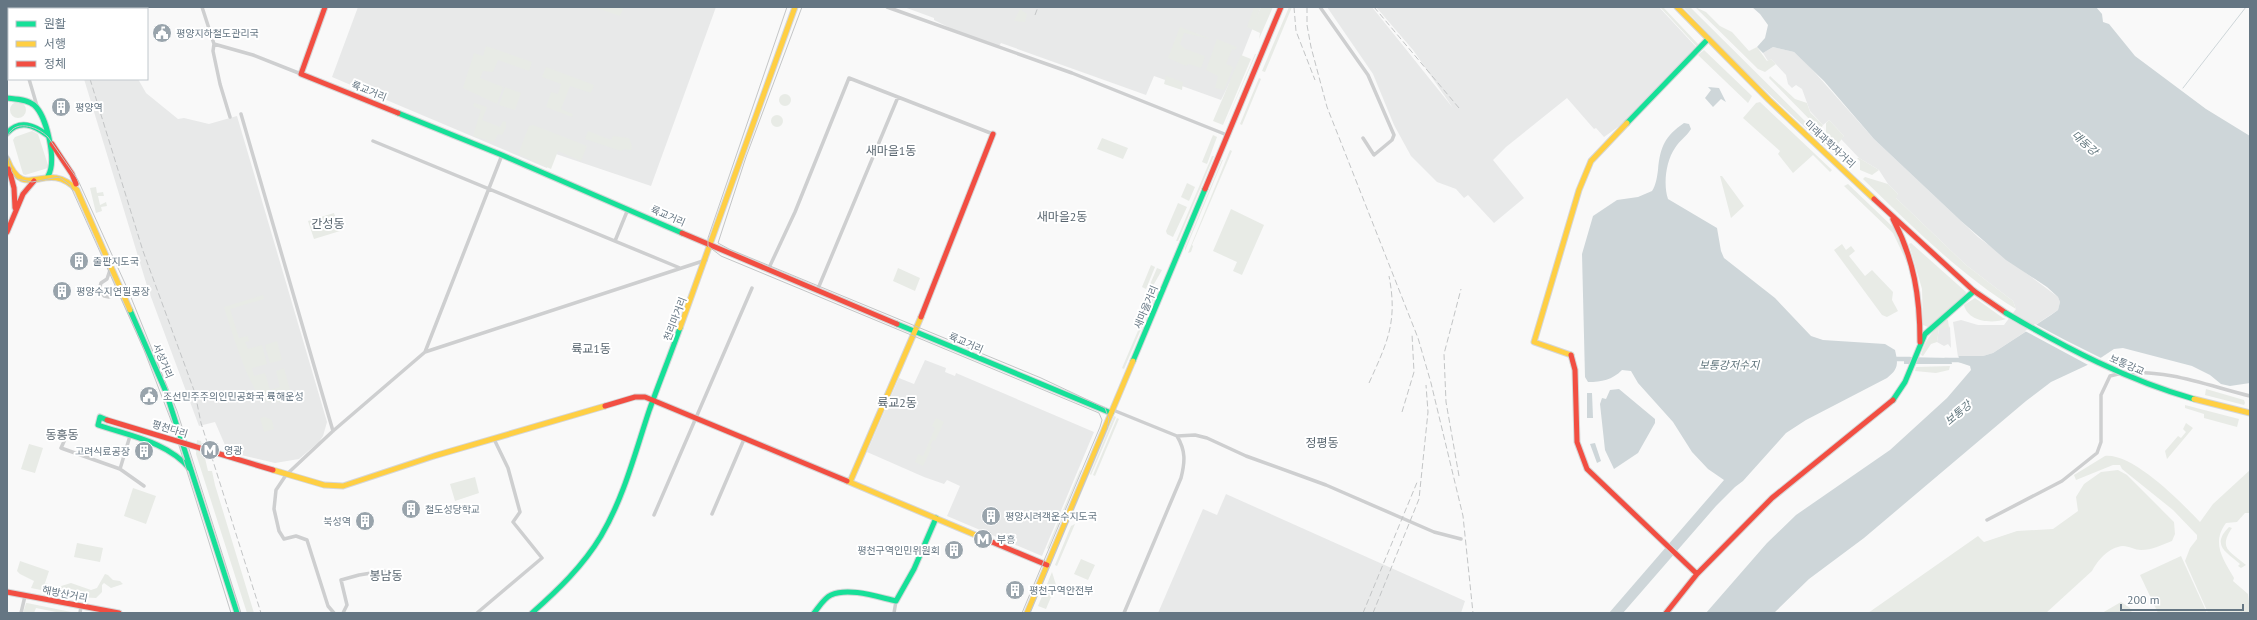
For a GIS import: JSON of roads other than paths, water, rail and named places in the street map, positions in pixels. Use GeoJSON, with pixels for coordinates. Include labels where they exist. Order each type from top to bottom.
{"type":"FeatureCollection","features":[{"type":"Feature","properties":{"kind":"main road"},"geometry":{"type":"LineString","coordinates":[[302,74],[325,7]]}},
{"type":"Feature","properties":{"kind":"main road","name":"천리마거리"},"geometry":{"type":"LineString","coordinates":[[532,613],[580,566],[601,536],[626,486],[654,399],[707,260],[795,7]]}},
{"type":"Feature","properties":{"kind":"main road","name":"새마을거리"},"geometry":{"type":"LineString","coordinates":[[1027,613],[1281,7]]}},
{"type":"Feature","properties":{"kind":"main road","name":"미래과학자거리"},"geometry":{"type":"LineString","coordinates":[[1677,7],[1769,100],[1889,212],[1940,262],[1974,291]]}},
{"type":"Feature","properties":{"kind":"main road"},"geometry":{"type":"LineString","coordinates":[[1697,574],[1655,536],[1594,476],[1582,462],[1577,443],[1573,356],[1567,352],[1534,342],[1579,190],[1591,161],[1708,39]]}},
{"type":"Feature","properties":{"kind":"main road","name":"륙교거리"},"geometry":{"type":"LineString","coordinates":[[302,74],[502,155],[817,291],[1112,412]]}},
{"type":"Feature","properties":{"kind":"main road"},"geometry":{"type":"LineString","coordinates":[[7,98],[28,101],[38,109],[48,137],[54,162],[52,172],[48,177]]}},
{"type":"Feature","properties":{"kind":"main road"},"geometry":{"type":"LineString","coordinates":[[7,104],[17,99]]}},
{"type":"Feature","properties":{"kind":"main road"},"geometry":{"type":"LineString","coordinates":[[7,133],[15,126],[25,123],[36,126],[48,137]]}},
{"type":"Feature","properties":{"kind":"main road"},"geometry":{"type":"LineString","coordinates":[[850,482],[915,332],[993,134]]}},
{"type":"Feature","properties":{"kind":"main road","name":"서성거리"},"geometry":{"type":"LineString","coordinates":[[48,137],[72,174],[77,190],[112,266],[166,392],[237,613]]}},
{"type":"Feature","properties":{"kind":"main road"},"geometry":{"type":"LineString","coordinates":[[7,159],[14,188],[15,209]]}},
{"type":"Feature","properties":{"kind":"main road"},"geometry":{"type":"LineString","coordinates":[[9,169],[18,178],[34,181],[56,175],[68,179],[77,190]]}},
{"type":"Feature","properties":{"kind":"main road"},"geometry":{"type":"LineString","coordinates":[[7,232],[15,209],[26,190],[34,181]]}},
{"type":"Feature","properties":{"kind":"main road"},"geometry":{"type":"LineString","coordinates":[[1889,212],[1904,240],[1919,284],[1920,342]]}},
{"type":"Feature","properties":{"kind":"main road"},"geometry":{"type":"LineString","coordinates":[[1666,613],[1697,574],[1772,498],[1879,413],[1896,397],[1911,368],[1920,342],[1930,328],[1974,291]]}},
{"type":"Feature","properties":{"kind":"main road","name":"보통강교"},"geometry":{"type":"LineString","coordinates":[[1974,291],[2006,313],[2049,338],[2120,373],[2185,396],[2250,413]]}},
{"type":"Feature","properties":{"kind":"main road","name":"평천다리"},"geometry":{"type":"LineString","coordinates":[[130,436],[98,425],[100,417],[286,475],[324,485],[343,486],[635,397],[645,397],[654,399],[745,437],[1047,565]]}},
{"type":"Feature","properties":{"kind":"main road"},"geometry":{"type":"LineString","coordinates":[[130,436],[166,449],[177,455],[189,467],[193,475]]}},
{"type":"Feature","properties":{"kind":"main road"},"geometry":{"type":"LineString","coordinates":[[814,613],[823,602],[832,595],[860,594],[896,601],[914,569],[936,518]]}},
{"type":"Feature","properties":{"kind":"main road","name":"해방산거리"},"geometry":{"type":"LineString","coordinates":[[7,592],[119,613]]}},
{"type":"Feature","properties":{"kind":"street"},"geometry":{"type":"LineString","coordinates":[[202,7],[214,44],[218,71],[230,117]]}},
{"type":"Feature","properties":{"kind":"street"},"geometry":{"type":"LineString","coordinates":[[887,7],[1072,73],[1227,135]]}},
{"type":"Feature","properties":{"kind":"street"},"geometry":{"type":"LineString","coordinates":[[1320,7],[1368,74],[1394,135],[1392,140],[1374,155],[1363,138]]}},
{"type":"Feature","properties":{"kind":"street","name":"륙교거리"},"geometry":{"type":"LineString","coordinates":[[214,44],[253,55],[302,74]]}},
{"type":"Feature","properties":{"kind":"street"},"geometry":{"type":"LineString","coordinates":[[768,270],[798,206],[849,78],[993,134]]}},
{"type":"Feature","properties":{"kind":"street"},"geometry":{"type":"LineString","coordinates":[[29,80],[38,109]]}},
{"type":"Feature","properties":{"kind":"street"},"geometry":{"type":"LineString","coordinates":[[817,291],[898,97]]}},
{"type":"Feature","properties":{"kind":"street"},"geometry":{"type":"LineString","coordinates":[[241,114],[333,431]]}},
{"type":"Feature","properties":{"kind":"street"},"geometry":{"type":"LineString","coordinates":[[373,141],[680,268]]}},
{"type":"Feature","properties":{"kind":"street"},"geometry":{"type":"LineString","coordinates":[[425,352],[502,155]]}},
{"type":"Feature","properties":{"kind":"street"},"geometry":{"type":"LineString","coordinates":[[615,241],[628,209]]}},
{"type":"Feature","properties":{"kind":"street"},"geometry":{"type":"LineString","coordinates":[[334,613],[328,606],[307,540],[296,536],[284,539],[279,531],[274,515],[274,498],[286,475],[333,431],[425,352],[707,260]]}},
{"type":"Feature","properties":{"kind":"street"},"geometry":{"type":"LineString","coordinates":[[112,266],[107,279],[101,283],[100,290],[104,296],[109,297],[114,295],[119,282]]}},
{"type":"Feature","properties":{"kind":"street"},"geometry":{"type":"LineString","coordinates":[[654,515],[752,288]]}},
{"type":"Feature","properties":{"kind":"street"},"geometry":{"type":"LineString","coordinates":[[1987,520],[2062,481],[2097,453],[2101,442],[2101,395],[2110,376],[2114,374],[2140,372],[2163,374],[2250,396]]}},
{"type":"Feature","properties":{"kind":"street"},"geometry":{"type":"LineString","coordinates":[[1112,412],[1177,436],[1196,435],[1207,438],[1246,456],[1326,485],[1434,532],[1461,539]]}},
{"type":"Feature","properties":{"kind":"street"},"geometry":{"type":"LineString","coordinates":[[67,434],[62,448],[120,469],[144,486]]}},
{"type":"Feature","properties":{"kind":"street"},"geometry":{"type":"LineString","coordinates":[[120,469],[130,436]]}},
{"type":"Feature","properties":{"kind":"street"},"geometry":{"type":"LineString","coordinates":[[1124,613],[1181,478],[1185,456],[1183,447],[1177,436]]}},
{"type":"Feature","properties":{"kind":"street"},"geometry":{"type":"LineString","coordinates":[[712,514],[745,437]]}},
{"type":"Feature","properties":{"kind":"street"},"geometry":{"type":"LineString","coordinates":[[477,613],[542,558],[513,522],[520,512],[508,468],[494,439]]}},
{"type":"Feature","properties":{"kind":"street"},"geometry":{"type":"LineString","coordinates":[[348,613],[342,580],[359,575],[384,571]]}},
{"type":"Feature","properties":{"kind":"street"},"geometry":{"type":"LineString","coordinates":[[21,613],[25,596]]}},
{"type":"Feature","properties":{"kind":"street"},"geometry":{"type":"LineString","coordinates":[[894,613],[896,601]]}},
{"type":"Feature","properties":{"kind":"street"},"geometry":{"type":"LineString","coordinates":[[80,613],[81,606]]}},
{"type":"Feature","properties":{"kind":"street"},"geometry":{"type":"LineString","coordinates":[[343,613],[347,607]]}},
{"type":"Feature","properties":{"kind":"water"},"geometry":{"type":"Polygon","coordinates":[[[1752,7],[2096,7],[2102,14],[2103,22],[2109,24],[2135,56],[2206,109],[2250,136],[2250,383],[2230,386],[2221,384],[2210,375],[2192,366],[2123,348],[2114,349],[2096,361],[2051,382],[2026,401],[1864,538],[1809,579],[1774,613],[1706,613],[1767,543],[1796,515],[1890,450],[1947,398],[1971,370],[1970,366],[1958,362],[1959,356],[1983,356],[1993,353],[2058,310],[2060,302],[2058,297],[2047,287],[2006,260],[1961,221],[1874,139],[1824,81],[1794,52],[1773,47],[1763,53],[1757,47],[1765,38],[1768,25],[1760,14],[1752,7]]]}},
{"type":"Feature","properties":{"kind":"water"},"geometry":{"type":"Polygon","coordinates":[[[1708,87],[1719,88],[1726,102],[1721,99],[1713,107],[1705,98],[1711,90],[1708,87]]]}},
{"type":"Feature","properties":{"kind":"water","name":"보통강저수지"},"geometry":{"type":"Polygon","coordinates":[[[1684,123],[1689,124],[1691,129],[1677,145],[1669,159],[1666,173],[1666,193],[1668,199],[1717,228],[1721,251],[1724,258],[1775,298],[1811,336],[1823,340],[1885,344],[1895,350],[1897,366],[1894,372],[1887,378],[1806,420],[1786,433],[1743,481],[1716,506],[1623,613],[1609,613],[1724,480],[1708,469],[1692,452],[1673,422],[1638,383],[1631,371],[1622,370],[1611,378],[1598,382],[1588,382],[1585,377],[1582,254],[1593,216],[1617,200],[1638,197],[1652,191],[1656,181],[1662,148],[1672,133],[1684,123]]]}},
{"type":"Feature","properties":{"kind":"water"},"geometry":{"type":"Polygon","coordinates":[[[1904,357],[1951,358],[1952,364],[1904,364],[1904,357]]]}},
{"type":"Feature","properties":{"kind":"water"},"geometry":{"type":"Polygon","coordinates":[[[1619,389],[1655,419],[1655,423],[1638,453],[1614,469],[1605,450],[1600,404],[1602,398],[1606,399],[1610,390],[1619,389]]]}},
{"type":"Feature","properties":{"kind":"water"},"geometry":{"type":"Polygon","coordinates":[[[1587,393],[1592,393],[1593,418],[1587,418],[1587,393]]]}},
{"type":"Feature","properties":{"kind":"water"},"geometry":{"type":"Polygon","coordinates":[[[1595,443],[1601,461],[1597,463],[1590,444],[1595,443]]]}},
{"type":"Feature","properties":{"kind":"waterway"},"geometry":{"type":"LineString","coordinates":[[2183,88],[2246,7]]}},
{"type":"Feature","properties":{"kind":"waterway"},"geometry":{"type":"LineString","coordinates":[[1891,359],[1910,359]]}},
{"type":"Feature","properties":{"kind":"waterway"},"geometry":{"type":"LineString","coordinates":[[1945,360],[1964,360]]}},
{"type":"Feature","properties":{"kind":"tram line"},"geometry":{"type":"LineString","coordinates":[[787,7],[708,238],[708,246],[721,256],[1099,413],[1102,420],[1100,427],[1022,613]]}},
{"type":"Feature","properties":{"kind":"tram line"},"geometry":{"type":"LineString","coordinates":[[802,7],[746,157],[718,243],[729,249],[1041,378],[1105,408],[1109,419],[1107,429],[1030,613]]}},
{"type":"Feature","properties":{"kind":"tram line"},"geometry":{"type":"LineString","coordinates":[[7,138],[14,128],[20,126],[32,127],[38,130],[48,137],[78,180],[128,290],[177,411],[241,613]]}},
{"type":"Feature","properties":{"kind":"tram line"},"geometry":{"type":"LineString","coordinates":[[7,152],[12,172],[17,179],[32,182],[59,177],[70,185],[144,350],[172,423],[231,613]]}},
{"type":"Feature","properties":{"kind":"railway"},"geometry":{"type":"LineString","coordinates":[[1035,15],[1038,7]]}},
{"type":"Feature","properties":{"kind":"railway"},"geometry":{"type":"LineString","coordinates":[[1294,7],[1296,31],[1315,80]]}},
{"type":"Feature","properties":{"kind":"railway"},"geometry":{"type":"LineString","coordinates":[[1307,7],[1307,25],[1311,47],[1327,107],[1418,338],[1431,383],[1463,516],[1473,613]]}},
{"type":"Feature","properties":{"kind":"railway"},"geometry":{"type":"LineString","coordinates":[[1374,7],[1459,108]]}},
{"type":"Feature","properties":{"kind":"railway"},"geometry":{"type":"LineString","coordinates":[[90,80],[143,251],[195,393],[201,423],[261,613]]}},
{"type":"Feature","properties":{"kind":"railway"},"geometry":{"type":"LineString","coordinates":[[1369,383],[1386,344],[1389,332],[1392,306],[1389,276]]}},
{"type":"Feature","properties":{"kind":"railway"},"geometry":{"type":"LineString","coordinates":[[1459,476],[1446,402],[1444,354],[1461,289]]}},
{"type":"Feature","properties":{"kind":"railway"},"geometry":{"type":"LineString","coordinates":[[1402,412],[1414,372],[1412,334]]}},
{"type":"Feature","properties":{"kind":"railway"},"geometry":{"type":"LineString","coordinates":[[1373,613],[1419,499],[1428,412],[1426,385]]}},
{"type":"Feature","properties":{"kind":"railway"},"geometry":{"type":"LineString","coordinates":[[1363,613],[1418,480]]}},
{"type":"Feature","properties":{"kind":"place","name":"평양지하철도관리국"},"geometry":{"type":"Point","coordinates":[162,33]}},
{"type":"Feature","properties":{"kind":"place","name":"평양역"},"geometry":{"type":"Point","coordinates":[61,107]}},
{"type":"Feature","properties":{"kind":"place","name":"출판지도국"},"geometry":{"type":"Point","coordinates":[79,261]}},
{"type":"Feature","properties":{"kind":"place","name":"평양수지연필공장"},"geometry":{"type":"Point","coordinates":[62,291]}},
{"type":"Feature","properties":{"kind":"place","name":"조선민주주의인민공화국 륙해운성"},"geometry":{"type":"Point","coordinates":[149,396]}},
{"type":"Feature","properties":{"kind":"place","name":"영광"},"geometry":{"type":"Point","coordinates":[210,450]}},
{"type":"Feature","properties":{"kind":"place","name":"고려식료공장"},"geometry":{"type":"Point","coordinates":[144,451]}},
{"type":"Feature","properties":{"kind":"place","name":"철도성당학교"},"geometry":{"type":"Point","coordinates":[411,509]}},
{"type":"Feature","properties":{"kind":"place","name":"평양시려객운수지도국"},"geometry":{"type":"Point","coordinates":[991,516]}},
{"type":"Feature","properties":{"kind":"place","name":"북성역"},"geometry":{"type":"Point","coordinates":[365,521]}},
{"type":"Feature","properties":{"kind":"place","name":"부흥"},"geometry":{"type":"Point","coordinates":[983,539]}},
{"type":"Feature","properties":{"kind":"place","name":"평천구역인민위원회"},"geometry":{"type":"Point","coordinates":[954,550]}},
{"type":"Feature","properties":{"kind":"place","name":"평천구역안전부"},"geometry":{"type":"Point","coordinates":[1015,590]}},
{"type":"Feature","properties":{"kind":"district","name":"새마을1동"},"geometry":{"type":"Point","coordinates":[891,150]}},
{"type":"Feature","properties":{"kind":"district","name":"새마을2동"},"geometry":{"type":"Point","coordinates":[1062,216]}},
{"type":"Feature","properties":{"kind":"district","name":"간성동"},"geometry":{"type":"Point","coordinates":[328,223]}},
{"type":"Feature","properties":{"kind":"district","name":"륙교1동"},"geometry":{"type":"Point","coordinates":[591,348]}},
{"type":"Feature","properties":{"kind":"district","name":"륙교2동"},"geometry":{"type":"Point","coordinates":[897,402]}},
{"type":"Feature","properties":{"kind":"district","name":"동흥동"},"geometry":{"type":"Point","coordinates":[62,434]}},
{"type":"Feature","properties":{"kind":"district","name":"정평동"},"geometry":{"type":"Point","coordinates":[1322,442]}},
{"type":"Feature","properties":{"kind":"district","name":"봉남동"},"geometry":{"type":"Point","coordinates":[386,575]}},
{"type":"Feature","properties":{"kind":"water label","name":"대동강"},"geometry":{"type":"Point","coordinates":[2085,143]}},
{"type":"Feature","properties":{"kind":"water label","name":"보통강"},"geometry":{"type":"Point","coordinates":[1958,413]}}]}
